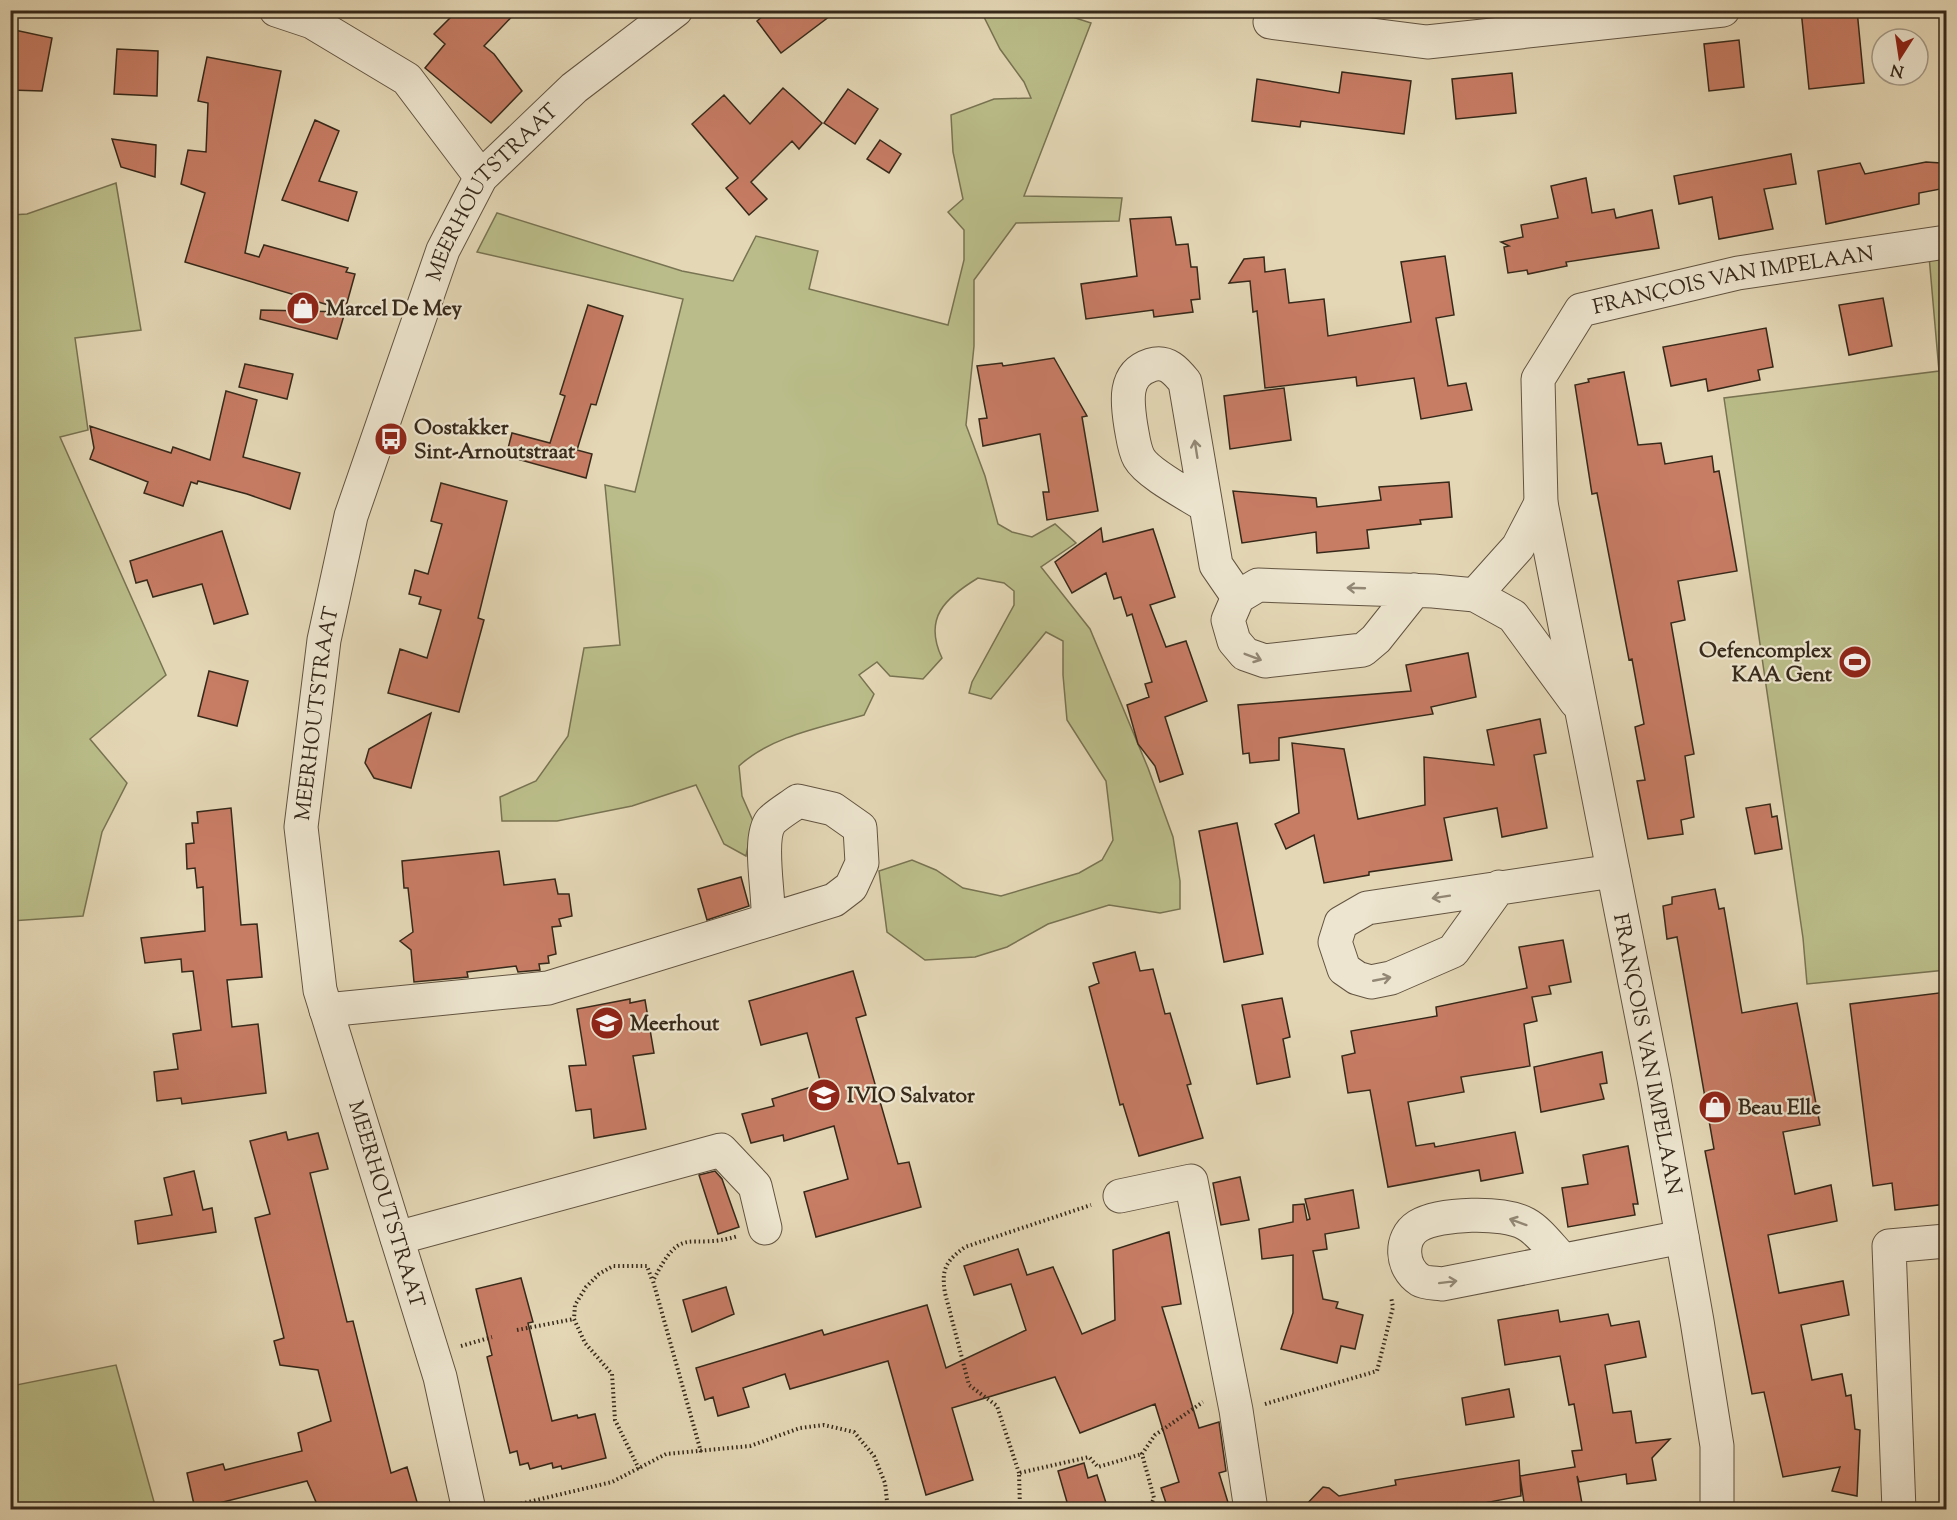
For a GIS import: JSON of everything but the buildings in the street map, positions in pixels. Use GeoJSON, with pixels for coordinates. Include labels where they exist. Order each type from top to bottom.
{"type":"FeatureCollection","features":[{"type":"Feature","properties":{"kind":"street"},"geometry":{"type":"LineString","coordinates":[[276,10],[312,22],[407,79],[481,177]]}},
{"type":"Feature","properties":{"kind":"street","name":"MEERHOUTSTRAAT"},"geometry":{"type":"LineString","coordinates":[[469,1509],[440,1377],[320,990],[301,827],[324,640],[351,516],[443,250],[481,177],[574,88],[676,10]]}},
{"type":"Feature","properties":{"kind":"street"},"geometry":{"type":"LineString","coordinates":[[1270,21],[1427,42],[1723,10]]}},
{"type":"Feature","properties":{"kind":"street","name":"FRANÇOIS VAN IMPELAAN"},"geometry":{"type":"LineString","coordinates":[[1717,1509],[1717,1446],[1682,1237],[1541,503],[1538,379],[1581,310],[1738,273],[1947,242]]}},
{"type":"Feature","properties":{"kind":"street","name":"FRANÇOIS VAN IMPELAAN"},"geometry":{"type":"LineString","coordinates":[[1475,596],[1518,548],[1541,503]]}},
{"type":"Feature","properties":{"kind":"street"},"geometry":{"type":"LineString","coordinates":[[1206,506],[1216,565],[1238,597],[1228,620],[1234,641],[1245,654],[1265,661],[1363,650],[1376,639],[1415,590]]}},
{"type":"Feature","properties":{"kind":"street","name":"FRANÇOIS VAN IMPELAAN"},"geometry":{"type":"LineString","coordinates":[[1238,597],[1258,585],[1415,590],[1475,596],[1513,616],[1582,711]]}},
{"type":"Feature","properties":{"kind":"street"},"geometry":{"type":"LineString","coordinates":[[1499,887],[1613,871]]}},
{"type":"Feature","properties":{"kind":"street"},"geometry":{"type":"LineString","coordinates":[[326,1010],[549,988],[768,920]]}},
{"type":"Feature","properties":{"kind":"street"},"geometry":{"type":"LineString","coordinates":[[397,1238],[721,1150],[755,1186],[765,1228]]}},
{"type":"Feature","properties":{"kind":"street"},"geometry":{"type":"LineString","coordinates":[[1120,1196],[1191,1180],[1234,1396],[1251,1509]]}},
{"type":"Feature","properties":{"kind":"street"},"geometry":{"type":"LineString","coordinates":[[1562,1259],[1526,1224],[1496,1214],[1430,1221],[1416,1227],[1404,1245],[1406,1264],[1420,1280],[1442,1284],[1682,1237]]}},
{"type":"Feature","properties":{"kind":"street"},"geometry":{"type":"LineString","coordinates":[[1899,1509],[1889,1246],[1947,1241]]}},
{"type":"Feature","properties":{"kind":"path"},"geometry":{"type":"LineString","coordinates":[[1016,1509],[1020,1508],[1019,1473],[997,1406],[969,1385],[945,1293],[943,1280],[948,1260],[965,1246],[1120,1196]]}},
{"type":"Feature","properties":{"kind":"path"},"geometry":{"type":"LineString","coordinates":[[652,1281],[666,1255],[684,1240],[729,1239],[765,1228]]}},
{"type":"Feature","properties":{"kind":"path"},"geometry":{"type":"LineString","coordinates":[[1019,1473],[1089,1457],[1098,1467],[1142,1454],[1155,1435],[1234,1396],[1377,1371],[1393,1307],[1386,1273],[1406,1264]]}},
{"type":"Feature","properties":{"kind":"path"},"geometry":{"type":"LineString","coordinates":[[639,1468],[615,1420],[612,1374],[585,1343],[574,1319],[574,1305],[586,1287],[599,1274],[613,1266],[647,1266],[701,1452]]}},
{"type":"Feature","properties":{"kind":"path"},"geometry":{"type":"LineString","coordinates":[[517,1330],[574,1319]]}},
{"type":"Feature","properties":{"kind":"path"},"geometry":{"type":"LineString","coordinates":[[496,1509],[612,1482],[666,1454],[750,1446],[800,1428],[824,1425],[854,1432],[874,1456],[885,1483],[888,1509]]}},
{"type":"Feature","properties":{"kind":"path"},"geometry":{"type":"LineString","coordinates":[[1142,1454],[1154,1498],[1149,1509]]}},
{"type":"Feature","properties":{"kind":"green space"},"geometry":{"type":"Polygon","coordinates":[[[981,11],[1054,11],[1091,23],[1024,196],[1122,198],[1119,221],[1016,223],[974,280],[974,346],[966,425],[985,476],[998,524],[1012,532],[1032,537],[1055,524],[1076,543],[1041,567],[1090,629],[1148,768],[1173,837],[1180,881],[1180,909],[1160,913],[1109,905],[1048,924],[1007,947],[975,957],[925,960],[887,932],[879,871],[912,860],[936,870],[963,888],[1001,896],[1079,873],[1102,860],[1113,840],[1106,781],[1067,720],[1063,641],[1046,632],[991,699],[969,693],[972,682],[1014,605],[1014,591],[1004,583],[978,578],[966,586],[940,610],[935,631],[942,658],[923,679],[890,676],[877,662],[859,675],[874,694],[864,715],[815,728],[782,740],[766,747],[739,766],[742,796],[753,821],[746,856],[724,844],[696,785],[632,806],[557,821],[502,821],[500,797],[536,781],[568,736],[584,648],[620,645],[605,485],[635,492],[683,299],[477,252],[497,213],[682,271],[733,281],[756,236],[818,251],[809,289],[948,325],[964,260],[964,230],[948,212],[963,199],[953,152],[951,115],[994,99],[1031,98],[1024,82],[1000,49],[981,11]]]}},
{"type":"Feature","properties":{"kind":"green space"},"geometry":{"type":"Polygon","coordinates":[[[116,183],[141,330],[75,338],[88,430],[60,437],[166,675],[90,739],[127,783],[102,832],[83,916],[11,921],[11,215],[27,214],[116,183]]]}},
{"type":"Feature","properties":{"kind":"green space","name":"Oefencomplex KAA Gent"},"geometry":{"type":"Polygon","coordinates":[[[1946,255],[1946,970],[1807,984],[1803,938],[1724,398],[1939,371],[1929,256],[1946,255]]]}},
{"type":"Feature","properties":{"kind":"green space"},"geometry":{"type":"Polygon","coordinates":[[[116,1365],[156,1509],[11,1509],[11,1386],[116,1365]]]}},
{"type":"Feature","properties":{"kind":"place","name":"Marcel De Mey"},"geometry":{"type":"Point","coordinates":[303,308]}},
{"type":"Feature","properties":{"kind":"place","name":"Oostakker Sint-Arnoutstraat"},"geometry":{"type":"Point","coordinates":[391,439]}},
{"type":"Feature","properties":{"kind":"place","name":"Oefencomplex KAA Gent"},"geometry":{"type":"Point","coordinates":[1855,662]}},
{"type":"Feature","properties":{"kind":"place","name":"Meerhout"},"geometry":{"type":"Point","coordinates":[607,1023]}},
{"type":"Feature","properties":{"kind":"place","name":"IVIO Salvator"},"geometry":{"type":"Point","coordinates":[824,1095]}},
{"type":"Feature","properties":{"kind":"place","name":"Beau Elle"},"geometry":{"type":"Point","coordinates":[1715,1107]}}]}
